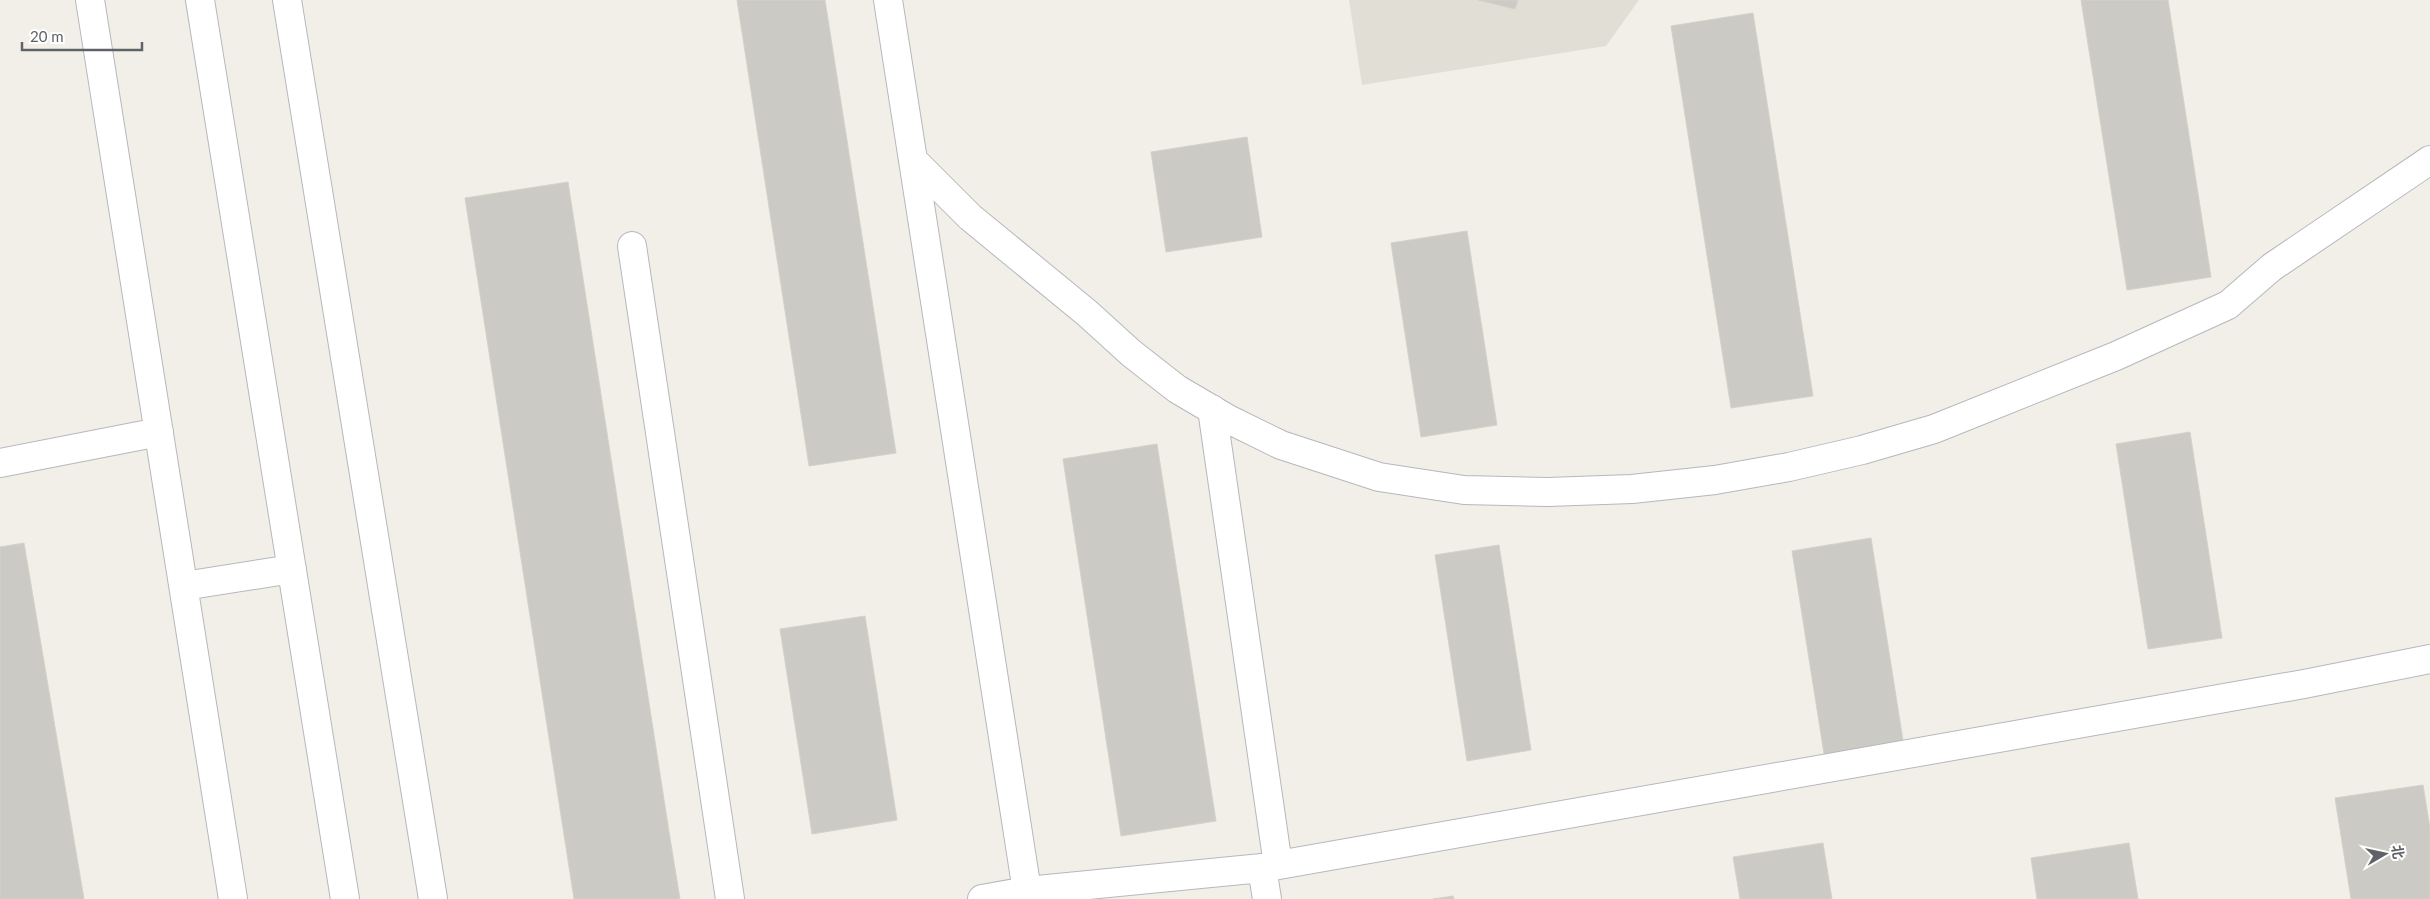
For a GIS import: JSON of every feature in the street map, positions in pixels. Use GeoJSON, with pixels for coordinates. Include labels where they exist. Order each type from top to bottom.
{"type":"FeatureCollection","features":[{"type":"Feature","properties":{"kind":"street"},"geometry":{"type":"LineString","coordinates":[[90,0],[234,899]]}},
{"type":"Feature","properties":{"kind":"street"},"geometry":{"type":"LineString","coordinates":[[200,0],[345,899]]}},
{"type":"Feature","properties":{"kind":"street"},"geometry":{"type":"LineString","coordinates":[[287,0],[433,899]]}},
{"type":"Feature","properties":{"kind":"street"},"geometry":{"type":"LineString","coordinates":[[888,0],[1027,891]]}},
{"type":"Feature","properties":{"kind":"street"},"geometry":{"type":"LineString","coordinates":[[913,160],[970,217],[1087,313],[1130,353],[1177,388],[1212,409],[1281,445],[1378,477],[1464,490],[1548,492],[1632,489],[1715,480],[1789,467],[1862,450],[1934,429],[2116,356],[2228,305],[2272,267],[2430,160]]}},
{"type":"Feature","properties":{"kind":"street"},"geometry":{"type":"LineString","coordinates":[[632,246],[730,899]]}},
{"type":"Feature","properties":{"kind":"street"},"geometry":{"type":"LineString","coordinates":[[1212,409],[1270,866],[1267,899]]}},
{"type":"Feature","properties":{"kind":"street"},"geometry":{"type":"LineString","coordinates":[[0,463],[159,432]]}},
{"type":"Feature","properties":{"kind":"street"},"geometry":{"type":"LineString","coordinates":[[184,586],[292,569]]}},
{"type":"Feature","properties":{"kind":"street"},"geometry":{"type":"LineString","coordinates":[[982,899],[1027,891],[1270,866],[2274,689],[2430,659]]}},
{"type":"Feature","properties":{"kind":"shaded area"},"geometry":{"type":"Polygon","coordinates":[[[1349,0],[1639,0],[1606,46],[1362,85],[1349,0]]]}},
{"type":"Feature","properties":{"kind":"building"},"geometry":{"type":"Polygon","coordinates":[[[737,0],[825,0],[896,453],[809,466],[737,0]]]}},
{"type":"Feature","properties":{"kind":"building"},"geometry":{"type":"Polygon","coordinates":[[[1478,0],[1518,0],[1515,9],[1478,0]]]}},
{"type":"Feature","properties":{"kind":"building"},"geometry":{"type":"Polygon","coordinates":[[[2081,0],[2168,0],[2211,277],[2127,290],[2081,0]]]}},
{"type":"Feature","properties":{"kind":"building"},"geometry":{"type":"Polygon","coordinates":[[[1753,13],[1813,396],[1731,408],[1671,26],[1753,13]]]}},
{"type":"Feature","properties":{"kind":"building"},"geometry":{"type":"Polygon","coordinates":[[[1247,137],[1262,237],[1166,252],[1151,152],[1247,137]]]}},
{"type":"Feature","properties":{"kind":"building"},"geometry":{"type":"Polygon","coordinates":[[[568,182],[680,899],[574,899],[465,198],[568,182]]]}},
{"type":"Feature","properties":{"kind":"building"},"geometry":{"type":"Polygon","coordinates":[[[1467,231],[1497,425],[1421,437],[1391,243],[1467,231]]]}},
{"type":"Feature","properties":{"kind":"building"},"geometry":{"type":"Polygon","coordinates":[[[2190,432],[2222,638],[2148,649],[2116,444],[2190,432]]]}},
{"type":"Feature","properties":{"kind":"building"},"geometry":{"type":"Polygon","coordinates":[[[1157,444],[1216,821],[1121,836],[1063,459],[1157,444]]]}},
{"type":"Feature","properties":{"kind":"building"},"geometry":{"type":"Polygon","coordinates":[[[1871,538],[1904,747],[1825,760],[1792,551],[1871,538]]]}},
{"type":"Feature","properties":{"kind":"building"},"geometry":{"type":"Polygon","coordinates":[[[24,543],[84,899],[0,899],[0,547],[24,543]]]}},
{"type":"Feature","properties":{"kind":"building"},"geometry":{"type":"Polygon","coordinates":[[[1499,545],[1531,750],[1467,761],[1435,555],[1499,545]]]}},
{"type":"Feature","properties":{"kind":"building"},"geometry":{"type":"Polygon","coordinates":[[[865,616],[897,820],[812,834],[780,629],[865,616]]]}},
{"type":"Feature","properties":{"kind":"building"},"geometry":{"type":"Polygon","coordinates":[[[2423,785],[2430,828],[2430,899],[2351,899],[2335,798],[2423,785]]]}},
{"type":"Feature","properties":{"kind":"building"},"geometry":{"type":"Polygon","coordinates":[[[1823,843],[1832,899],[1740,899],[1733,857],[1823,843]]]}},
{"type":"Feature","properties":{"kind":"building"},"geometry":{"type":"Polygon","coordinates":[[[2129,843],[2138,899],[2037,899],[2031,858],[2129,843]]]}},
{"type":"Feature","properties":{"kind":"building"},"geometry":{"type":"Polygon","coordinates":[[[1453,896],[1454,899],[1433,899],[1453,896]]]}}]}
